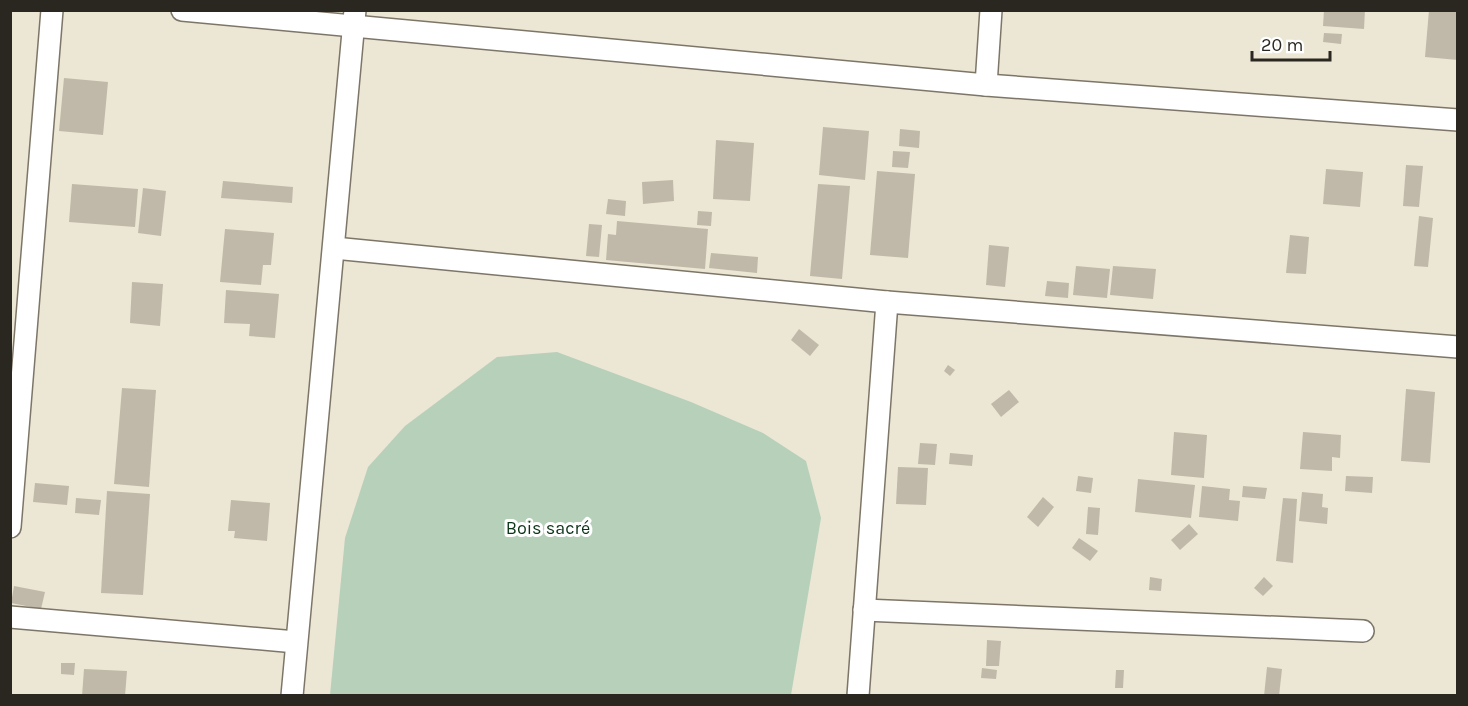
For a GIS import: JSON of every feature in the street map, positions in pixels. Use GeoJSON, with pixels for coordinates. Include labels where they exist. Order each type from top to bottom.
{"type":"FeatureCollection","features":[{"type":"Feature","properties":{"kind":"street"},"geometry":{"type":"LineString","coordinates":[[10,527],[19,311],[52,10]]}},
{"type":"Feature","properties":{"kind":"street"},"geometry":{"type":"LineString","coordinates":[[182,10],[355,19],[986,85],[1458,120]]}},
{"type":"Feature","properties":{"kind":"street"},"geometry":{"type":"LineString","coordinates":[[986,85],[991,10]]}},
{"type":"Feature","properties":{"kind":"street"},"geometry":{"type":"LineString","coordinates":[[292,696],[355,19]]}},
{"type":"Feature","properties":{"kind":"street"},"geometry":{"type":"LineString","coordinates":[[334,248],[886,302],[1458,347]]}},
{"type":"Feature","properties":{"kind":"street"},"geometry":{"type":"LineString","coordinates":[[858,696],[886,302]]}},
{"type":"Feature","properties":{"kind":"street"},"geometry":{"type":"LineString","coordinates":[[864,610],[1364,631]]}},
{"type":"Feature","properties":{"kind":"street"},"geometry":{"type":"LineString","coordinates":[[10,617],[296,642]]}},
{"type":"Feature","properties":{"kind":"green space","name":"Bois sacré"},"geometry":{"type":"Polygon","coordinates":[[[557,352],[691,402],[763,433],[806,461],[821,518],[791,695],[330,695],[345,538],[368,467],[405,426],[497,357],[557,352]]]}},
{"type":"Feature","properties":{"kind":"building"},"geometry":{"type":"Polygon","coordinates":[[[1324,10],[1365,10],[1364,29],[1323,26],[1324,10]]]}},
{"type":"Feature","properties":{"kind":"building"},"geometry":{"type":"Polygon","coordinates":[[[1429,10],[1458,10],[1458,60],[1425,57],[1429,10]]]}},
{"type":"Feature","properties":{"kind":"building"},"geometry":{"type":"Polygon","coordinates":[[[1324,33],[1342,34],[1341,44],[1323,42],[1324,33]]]}},
{"type":"Feature","properties":{"kind":"building"},"geometry":{"type":"Polygon","coordinates":[[[64,78],[108,82],[103,135],[59,131],[64,78]]]}},
{"type":"Feature","properties":{"kind":"building"},"geometry":{"type":"Polygon","coordinates":[[[823,127],[869,131],[865,180],[819,175],[823,127]]]}},
{"type":"Feature","properties":{"kind":"building"},"geometry":{"type":"Polygon","coordinates":[[[900,129],[920,131],[919,148],[899,146],[900,129]]]}},
{"type":"Feature","properties":{"kind":"building"},"geometry":{"type":"Polygon","coordinates":[[[716,140],[754,143],[750,201],[713,199],[716,140]]]}},
{"type":"Feature","properties":{"kind":"building"},"geometry":{"type":"Polygon","coordinates":[[[893,151],[910,152],[908,168],[892,167],[893,151]]]}},
{"type":"Feature","properties":{"kind":"building"},"geometry":{"type":"Polygon","coordinates":[[[1406,165],[1423,166],[1419,207],[1403,206],[1406,165]]]}},
{"type":"Feature","properties":{"kind":"building"},"geometry":{"type":"Polygon","coordinates":[[[1326,169],[1363,172],[1360,207],[1323,204],[1326,169]]]}},
{"type":"Feature","properties":{"kind":"building"},"geometry":{"type":"Polygon","coordinates":[[[877,171],[915,174],[908,258],[870,255],[877,171]]]}},
{"type":"Feature","properties":{"kind":"building"},"geometry":{"type":"Polygon","coordinates":[[[673,180],[674,201],[643,204],[642,182],[673,180]]]}},
{"type":"Feature","properties":{"kind":"building"},"geometry":{"type":"Polygon","coordinates":[[[223,181],[293,187],[292,203],[221,198],[223,181]]]}},
{"type":"Feature","properties":{"kind":"building"},"geometry":{"type":"Polygon","coordinates":[[[72,184],[138,189],[135,227],[69,222],[72,184]]]}},
{"type":"Feature","properties":{"kind":"building"},"geometry":{"type":"Polygon","coordinates":[[[818,184],[850,186],[842,279],[810,276],[818,184]]]}},
{"type":"Feature","properties":{"kind":"building"},"geometry":{"type":"Polygon","coordinates":[[[143,188],[166,191],[161,236],[138,233],[143,188]]]}},
{"type":"Feature","properties":{"kind":"building"},"geometry":{"type":"Polygon","coordinates":[[[608,199],[626,201],[625,216],[606,214],[608,199]]]}},
{"type":"Feature","properties":{"kind":"building"},"geometry":{"type":"Polygon","coordinates":[[[698,211],[712,212],[711,226],[697,225],[698,211]]]}},
{"type":"Feature","properties":{"kind":"building"},"geometry":{"type":"Polygon","coordinates":[[[1419,216],[1433,218],[1428,267],[1414,266],[1419,216]]]}},
{"type":"Feature","properties":{"kind":"building"},"geometry":{"type":"Polygon","coordinates":[[[617,221],[708,229],[705,269],[606,260],[608,234],[616,235],[617,221]]]}},
{"type":"Feature","properties":{"kind":"building"},"geometry":{"type":"Polygon","coordinates":[[[589,224],[602,225],[599,257],[586,256],[589,224]]]}},
{"type":"Feature","properties":{"kind":"building"},"geometry":{"type":"Polygon","coordinates":[[[225,229],[274,233],[271,265],[263,265],[261,285],[220,282],[225,229]]]}},
{"type":"Feature","properties":{"kind":"building"},"geometry":{"type":"Polygon","coordinates":[[[1290,235],[1309,237],[1306,274],[1286,273],[1290,235]]]}},
{"type":"Feature","properties":{"kind":"building"},"geometry":{"type":"Polygon","coordinates":[[[989,245],[1009,247],[1005,287],[986,285],[989,245]]]}},
{"type":"Feature","properties":{"kind":"building"},"geometry":{"type":"Polygon","coordinates":[[[711,253],[758,257],[757,273],[709,268],[711,253]]]}},
{"type":"Feature","properties":{"kind":"building"},"geometry":{"type":"Polygon","coordinates":[[[1076,266],[1110,269],[1107,298],[1073,295],[1076,266]]]}},
{"type":"Feature","properties":{"kind":"building"},"geometry":{"type":"Polygon","coordinates":[[[1113,266],[1156,269],[1153,299],[1110,295],[1113,266]]]}},
{"type":"Feature","properties":{"kind":"building"},"geometry":{"type":"Polygon","coordinates":[[[1047,281],[1069,283],[1068,298],[1045,296],[1047,281]]]}},
{"type":"Feature","properties":{"kind":"building"},"geometry":{"type":"Polygon","coordinates":[[[132,282],[163,284],[160,326],[130,323],[132,282]]]}},
{"type":"Feature","properties":{"kind":"building"},"geometry":{"type":"Polygon","coordinates":[[[226,290],[279,294],[275,338],[249,336],[250,324],[224,323],[226,290]]]}},
{"type":"Feature","properties":{"kind":"building"},"geometry":{"type":"Polygon","coordinates":[[[799,329],[819,345],[810,356],[791,340],[799,329]]]}},
{"type":"Feature","properties":{"kind":"building"},"geometry":{"type":"Polygon","coordinates":[[[948,365],[955,370],[950,376],[944,371],[948,365]]]}},
{"type":"Feature","properties":{"kind":"building"},"geometry":{"type":"Polygon","coordinates":[[[122,388],[156,390],[149,487],[114,484],[122,388]]]}},
{"type":"Feature","properties":{"kind":"building"},"geometry":{"type":"Polygon","coordinates":[[[1406,389],[1435,392],[1430,463],[1401,461],[1406,389]]]}},
{"type":"Feature","properties":{"kind":"building"},"geometry":{"type":"Polygon","coordinates":[[[1009,390],[1019,402],[1001,417],[991,404],[1009,390]]]}},
{"type":"Feature","properties":{"kind":"building"},"geometry":{"type":"Polygon","coordinates":[[[1174,432],[1207,435],[1204,478],[1171,475],[1174,432]]]}},
{"type":"Feature","properties":{"kind":"building"},"geometry":{"type":"Polygon","coordinates":[[[1303,432],[1341,435],[1340,458],[1332,457],[1332,471],[1300,469],[1303,432]]]}},
{"type":"Feature","properties":{"kind":"building"},"geometry":{"type":"Polygon","coordinates":[[[920,443],[937,444],[935,465],[918,464],[920,443]]]}},
{"type":"Feature","properties":{"kind":"building"},"geometry":{"type":"Polygon","coordinates":[[[950,453],[973,455],[972,466],[949,464],[950,453]]]}},
{"type":"Feature","properties":{"kind":"building"},"geometry":{"type":"Polygon","coordinates":[[[898,467],[928,468],[926,505],[896,504],[898,467]]]}},
{"type":"Feature","properties":{"kind":"building"},"geometry":{"type":"Polygon","coordinates":[[[1078,476],[1093,478],[1091,493],[1076,491],[1078,476]]]}},
{"type":"Feature","properties":{"kind":"building"},"geometry":{"type":"Polygon","coordinates":[[[1346,476],[1373,477],[1372,493],[1345,491],[1346,476]]]}},
{"type":"Feature","properties":{"kind":"building"},"geometry":{"type":"Polygon","coordinates":[[[1138,479],[1195,485],[1191,518],[1135,512],[1138,479]]]}},
{"type":"Feature","properties":{"kind":"building"},"geometry":{"type":"Polygon","coordinates":[[[35,483],[69,486],[67,505],[33,502],[35,483]]]}},
{"type":"Feature","properties":{"kind":"building"},"geometry":{"type":"Polygon","coordinates":[[[1202,486],[1230,489],[1229,500],[1240,501],[1238,521],[1199,517],[1202,486]]]}},
{"type":"Feature","properties":{"kind":"building"},"geometry":{"type":"Polygon","coordinates":[[[1243,486],[1267,488],[1265,499],[1242,497],[1243,486]]]}},
{"type":"Feature","properties":{"kind":"building"},"geometry":{"type":"Polygon","coordinates":[[[107,491],[150,494],[143,595],[101,593],[107,491]]]}},
{"type":"Feature","properties":{"kind":"building"},"geometry":{"type":"Polygon","coordinates":[[[1302,492],[1323,494],[1322,507],[1328,508],[1327,524],[1299,521],[1302,492]]]}},
{"type":"Feature","properties":{"kind":"building"},"geometry":{"type":"Polygon","coordinates":[[[1043,497],[1054,507],[1038,527],[1027,517],[1043,497]]]}},
{"type":"Feature","properties":{"kind":"building"},"geometry":{"type":"Polygon","coordinates":[[[76,498],[101,500],[99,515],[75,513],[76,498]]]}},
{"type":"Feature","properties":{"kind":"building"},"geometry":{"type":"Polygon","coordinates":[[[1283,498],[1297,499],[1293,563],[1276,561],[1283,498]]]}},
{"type":"Feature","properties":{"kind":"building"},"geometry":{"type":"Polygon","coordinates":[[[231,500],[270,503],[267,541],[234,538],[235,531],[228,531],[231,500]]]}},
{"type":"Feature","properties":{"kind":"building"},"geometry":{"type":"Polygon","coordinates":[[[1088,507],[1100,508],[1098,535],[1086,534],[1088,507]]]}},
{"type":"Feature","properties":{"kind":"building"},"geometry":{"type":"Polygon","coordinates":[[[1189,524],[1198,534],[1180,550],[1171,540],[1189,524]]]}},
{"type":"Feature","properties":{"kind":"building"},"geometry":{"type":"Polygon","coordinates":[[[1079,538],[1098,551],[1090,561],[1072,548],[1079,538]]]}},
{"type":"Feature","properties":{"kind":"building"},"geometry":{"type":"Polygon","coordinates":[[[1150,577],[1162,579],[1161,591],[1149,590],[1150,577]]]}},
{"type":"Feature","properties":{"kind":"building"},"geometry":{"type":"Polygon","coordinates":[[[1264,577],[1273,586],[1263,596],[1254,588],[1264,577]]]}},
{"type":"Feature","properties":{"kind":"building"},"geometry":{"type":"Polygon","coordinates":[[[14,586],[45,592],[41,609],[11,603],[14,586]]]}},
{"type":"Feature","properties":{"kind":"building"},"geometry":{"type":"Polygon","coordinates":[[[987,640],[1001,641],[999,666],[986,666],[987,640]]]}},
{"type":"Feature","properties":{"kind":"building"},"geometry":{"type":"Polygon","coordinates":[[[61,663],[75,663],[74,675],[61,674],[61,663]]]}},
{"type":"Feature","properties":{"kind":"building"},"geometry":{"type":"Polygon","coordinates":[[[1267,667],[1282,669],[1279,696],[1264,696],[1267,667]]]}},
{"type":"Feature","properties":{"kind":"building"},"geometry":{"type":"Polygon","coordinates":[[[982,668],[997,670],[996,679],[981,678],[982,668]]]}},
{"type":"Feature","properties":{"kind":"building"},"geometry":{"type":"Polygon","coordinates":[[[84,669],[127,671],[125,696],[82,696],[84,669]]]}},
{"type":"Feature","properties":{"kind":"building"},"geometry":{"type":"Polygon","coordinates":[[[1116,670],[1124,670],[1123,688],[1115,688],[1116,670]]]}}]}
